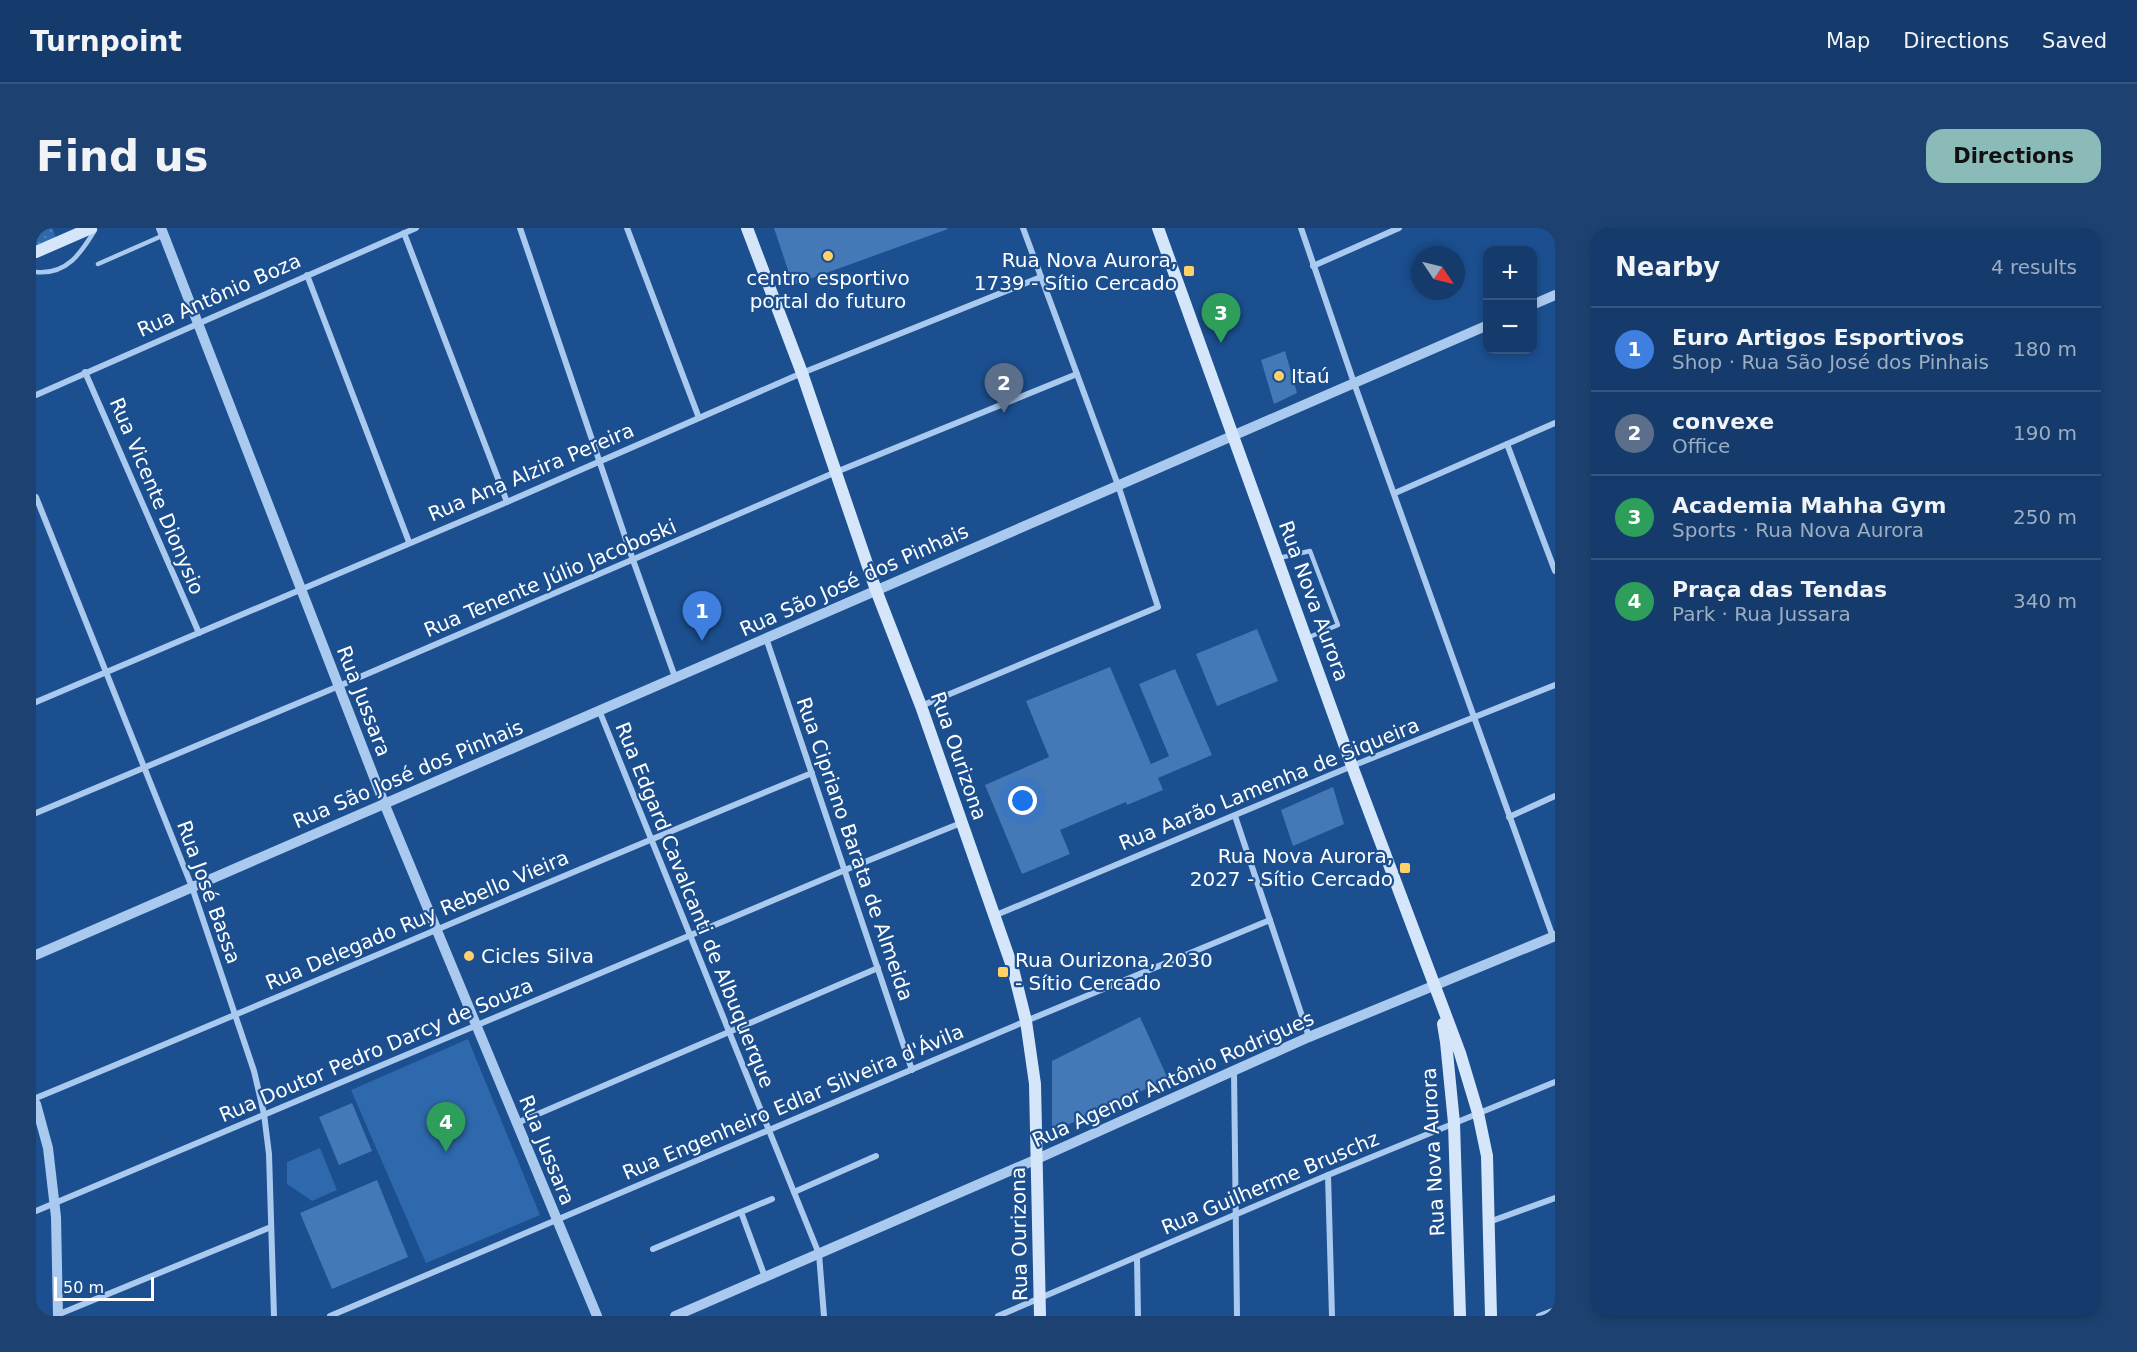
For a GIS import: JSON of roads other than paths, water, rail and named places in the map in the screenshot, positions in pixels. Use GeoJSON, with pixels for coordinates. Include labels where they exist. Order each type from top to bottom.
{"type":"FeatureCollection","features":[{"type":"Feature","properties":{"kind":"main road"},"geometry":{"type":"LineString","coordinates":[[59,228],[71,234],[86,230]]}},
{"type":"Feature","properties":{"kind":"main road","name":"Rua Ourizona"},"geometry":{"type":"LineString","coordinates":[[747,228],[802,373],[876,590],[921,706],[1013,969],[1026,1021],[1035,1084],[1040,1316]]}},
{"type":"Feature","properties":{"kind":"main road","name":"Rua Nova Aurora"},"geometry":{"type":"LineString","coordinates":[[1158,228],[1279,558],[1352,766],[1460,1053],[1479,1113],[1487,1156],[1491,1316]]}},
{"type":"Feature","properties":{"kind":"main road"},"geometry":{"type":"LineString","coordinates":[[36,252],[86,230]]}},
{"type":"Feature","properties":{"kind":"main road","name":"Rua Nova Aurora"},"geometry":{"type":"LineString","coordinates":[[1435,987],[1446,1042],[1454,1123],[1460,1316]]}},
{"type":"Feature","properties":{"kind":"street","name":"Rua Antônio Boza"},"geometry":{"type":"LineString","coordinates":[[36,395],[416,228]]}},
{"type":"Feature","properties":{"kind":"street"},"geometry":{"type":"LineString","coordinates":[[520,228],[675,677]]}},
{"type":"Feature","properties":{"kind":"street"},"geometry":{"type":"LineString","coordinates":[[627,228],[699,418]]}},
{"type":"Feature","properties":{"kind":"street"},"geometry":{"type":"LineString","coordinates":[[921,706],[1158,607],[1118,485],[1023,228]]}},
{"type":"Feature","properties":{"kind":"street"},"geometry":{"type":"LineString","coordinates":[[1301,228],[1473,718],[1554,936]]}},
{"type":"Feature","properties":{"kind":"street"},"geometry":{"type":"LineString","coordinates":[[1313,266],[1399,228]]}},
{"type":"Feature","properties":{"kind":"street","name":"Rua Jussara"},"geometry":{"type":"LineString","coordinates":[[163,232],[384,803],[597,1316]]}},
{"type":"Feature","properties":{"kind":"street"},"geometry":{"type":"LineString","coordinates":[[404,234],[507,502]]}},
{"type":"Feature","properties":{"kind":"street"},"geometry":{"type":"LineString","coordinates":[[307,275],[409,542]]}},
{"type":"Feature","properties":{"kind":"street","name":"Rua Ana Alzira Pereira"},"geometry":{"type":"LineString","coordinates":[[36,702],[507,502],[802,373],[1041,277]]}},
{"type":"Feature","properties":{"kind":"street"},"geometry":{"type":"LineString","coordinates":[[1537,303],[1555,295]]}},
{"type":"Feature","properties":{"kind":"street","name":"Rua São José dos Pinhais"},"geometry":{"type":"LineString","coordinates":[[36,955],[1483,327]]}},
{"type":"Feature","properties":{"kind":"street","name":"Rua Vicente Dionysio"},"geometry":{"type":"LineString","coordinates":[[86,372],[199,633]]}},
{"type":"Feature","properties":{"kind":"street","name":"Rua Tenente Júlio Jacoboski"},"geometry":{"type":"LineString","coordinates":[[36,813],[339,686],[836,472],[1077,374]]}},
{"type":"Feature","properties":{"kind":"street"},"geometry":{"type":"LineString","coordinates":[[1395,493],[1555,423]]}},
{"type":"Feature","properties":{"kind":"street"},"geometry":{"type":"LineString","coordinates":[[1507,444],[1555,571]]}},
{"type":"Feature","properties":{"kind":"street","name":"Rua José Bassa"},"geometry":{"type":"LineString","coordinates":[[36,497],[192,887],[254,1071],[264,1114],[269,1154],[274,1316]]}},
{"type":"Feature","properties":{"kind":"street","name":"Rua Cipriano Barata de Almeida"},"geometry":{"type":"LineString","coordinates":[[766,638],[912,1070]]}},
{"type":"Feature","properties":{"kind":"street","name":"Rua Aarão Lamenha de Siqueira"},"geometry":{"type":"LineString","coordinates":[[996,915],[1352,766],[1555,685]]}},
{"type":"Feature","properties":{"kind":"street","name":"Rua Edgard Cavalcanti de Albuquerque"},"geometry":{"type":"LineString","coordinates":[[599,710],[819,1254],[825,1316]]}},
{"type":"Feature","properties":{"kind":"street","name":"Rua Delegado Ruy Rebello Vieira"},"geometry":{"type":"LineString","coordinates":[[36,1098],[812,773]]}},
{"type":"Feature","properties":{"kind":"street"},"geometry":{"type":"LineString","coordinates":[[1509,817],[1555,796]]}},
{"type":"Feature","properties":{"kind":"street"},"geometry":{"type":"LineString","coordinates":[[1235,816],[1309,1036]]}},
{"type":"Feature","properties":{"kind":"street","name":"Rua Doutor Pedro Darcy de Souza"},"geometry":{"type":"LineString","coordinates":[[36,1211],[477,1027],[844,870],[962,823]]}},
{"type":"Feature","properties":{"kind":"street","name":"Rua Engenheiro Edlar Silveira d'Ávila"},"geometry":{"type":"LineString","coordinates":[[330,1316],[1270,920]]}},
{"type":"Feature","properties":{"kind":"street","name":"Rua Agenor Antônio Rodrigues"},"geometry":{"type":"LineString","coordinates":[[675,1316],[1037,1159],[1309,1036],[1435,987],[1554,936]]}},
{"type":"Feature","properties":{"kind":"street"},"geometry":{"type":"LineString","coordinates":[[517,1123],[878,968]]}},
{"type":"Feature","properties":{"kind":"street"},"geometry":{"type":"LineString","coordinates":[[1234,1070],[1237,1316]]}},
{"type":"Feature","properties":{"kind":"street","name":"Rua Guilherme Bruschz"},"geometry":{"type":"LineString","coordinates":[[998,1316],[1328,1175],[1555,1082]]}},
{"type":"Feature","properties":{"kind":"street"},"geometry":{"type":"LineString","coordinates":[[36,1104],[48,1148],[54,1203],[57,1315],[271,1227]]}},
{"type":"Feature","properties":{"kind":"street"},"geometry":{"type":"LineString","coordinates":[[794,1192],[876,1156]]}},
{"type":"Feature","properties":{"kind":"street"},"geometry":{"type":"LineString","coordinates":[[1328,1175],[1332,1316]]}},
{"type":"Feature","properties":{"kind":"street"},"geometry":{"type":"LineString","coordinates":[[1489,1222],[1555,1198]]}},
{"type":"Feature","properties":{"kind":"street"},"geometry":{"type":"LineString","coordinates":[[653,1249],[772,1199]]}},
{"type":"Feature","properties":{"kind":"street"},"geometry":{"type":"LineString","coordinates":[[741,1212],[765,1277]]}},
{"type":"Feature","properties":{"kind":"street"},"geometry":{"type":"LineString","coordinates":[[1137,1257],[1138,1316]]}},
{"type":"Feature","properties":{"kind":"street"},"geometry":{"type":"LineString","coordinates":[[1539,1316],[1555,1310]]}},
{"type":"Feature","properties":{"kind":"lane"},"geometry":{"type":"LineString","coordinates":[[36,272],[46,273],[72,263],[97,228]]}},
{"type":"Feature","properties":{"kind":"lane"},"geometry":{"type":"LineString","coordinates":[[98,264],[163,232]]}},
{"type":"Feature","properties":{"kind":"lane"},"geometry":{"type":"LineString","coordinates":[[1279,558],[1310,551],[1338,625],[1307,638]]}},
{"type":"Feature","properties":{"kind":"place","name":"centro esportivo portal do futuro"},"geometry":{"type":"Point","coordinates":[828,256]}},
{"type":"Feature","properties":{"kind":"place","name":"Rua Nova Aurora, 1739 - Sítio Cercado"},"geometry":{"type":"Point","coordinates":[1189,271]}},
{"type":"Feature","properties":{"kind":"place","name":"Academia Mahha Gym"},"geometry":{"type":"Point","coordinates":[1221,343]}},
{"type":"Feature","properties":{"kind":"place","name":"Itaú"},"geometry":{"type":"Point","coordinates":[1279,376]}},
{"type":"Feature","properties":{"kind":"place","name":"convexe"},"geometry":{"type":"Point","coordinates":[1004,413]}},
{"type":"Feature","properties":{"kind":"place","name":"Euro Artigos Esportivos"},"geometry":{"type":"Point","coordinates":[702,641]}},
{"type":"Feature","properties":{"kind":"place","name":"Rua Nova Aurora, 2027 - Sítio Cercado"},"geometry":{"type":"Point","coordinates":[1405,868]}},
{"type":"Feature","properties":{"kind":"place","name":"Cicles Silva"},"geometry":{"type":"Point","coordinates":[469,956]}},
{"type":"Feature","properties":{"kind":"place","name":"Rua Ourizona, 2030 - Sítio Cercado"},"geometry":{"type":"Point","coordinates":[1003,972]}},
{"type":"Feature","properties":{"kind":"place","name":"Praça das Tendas"},"geometry":{"type":"Point","coordinates":[446,1152]}}]}
